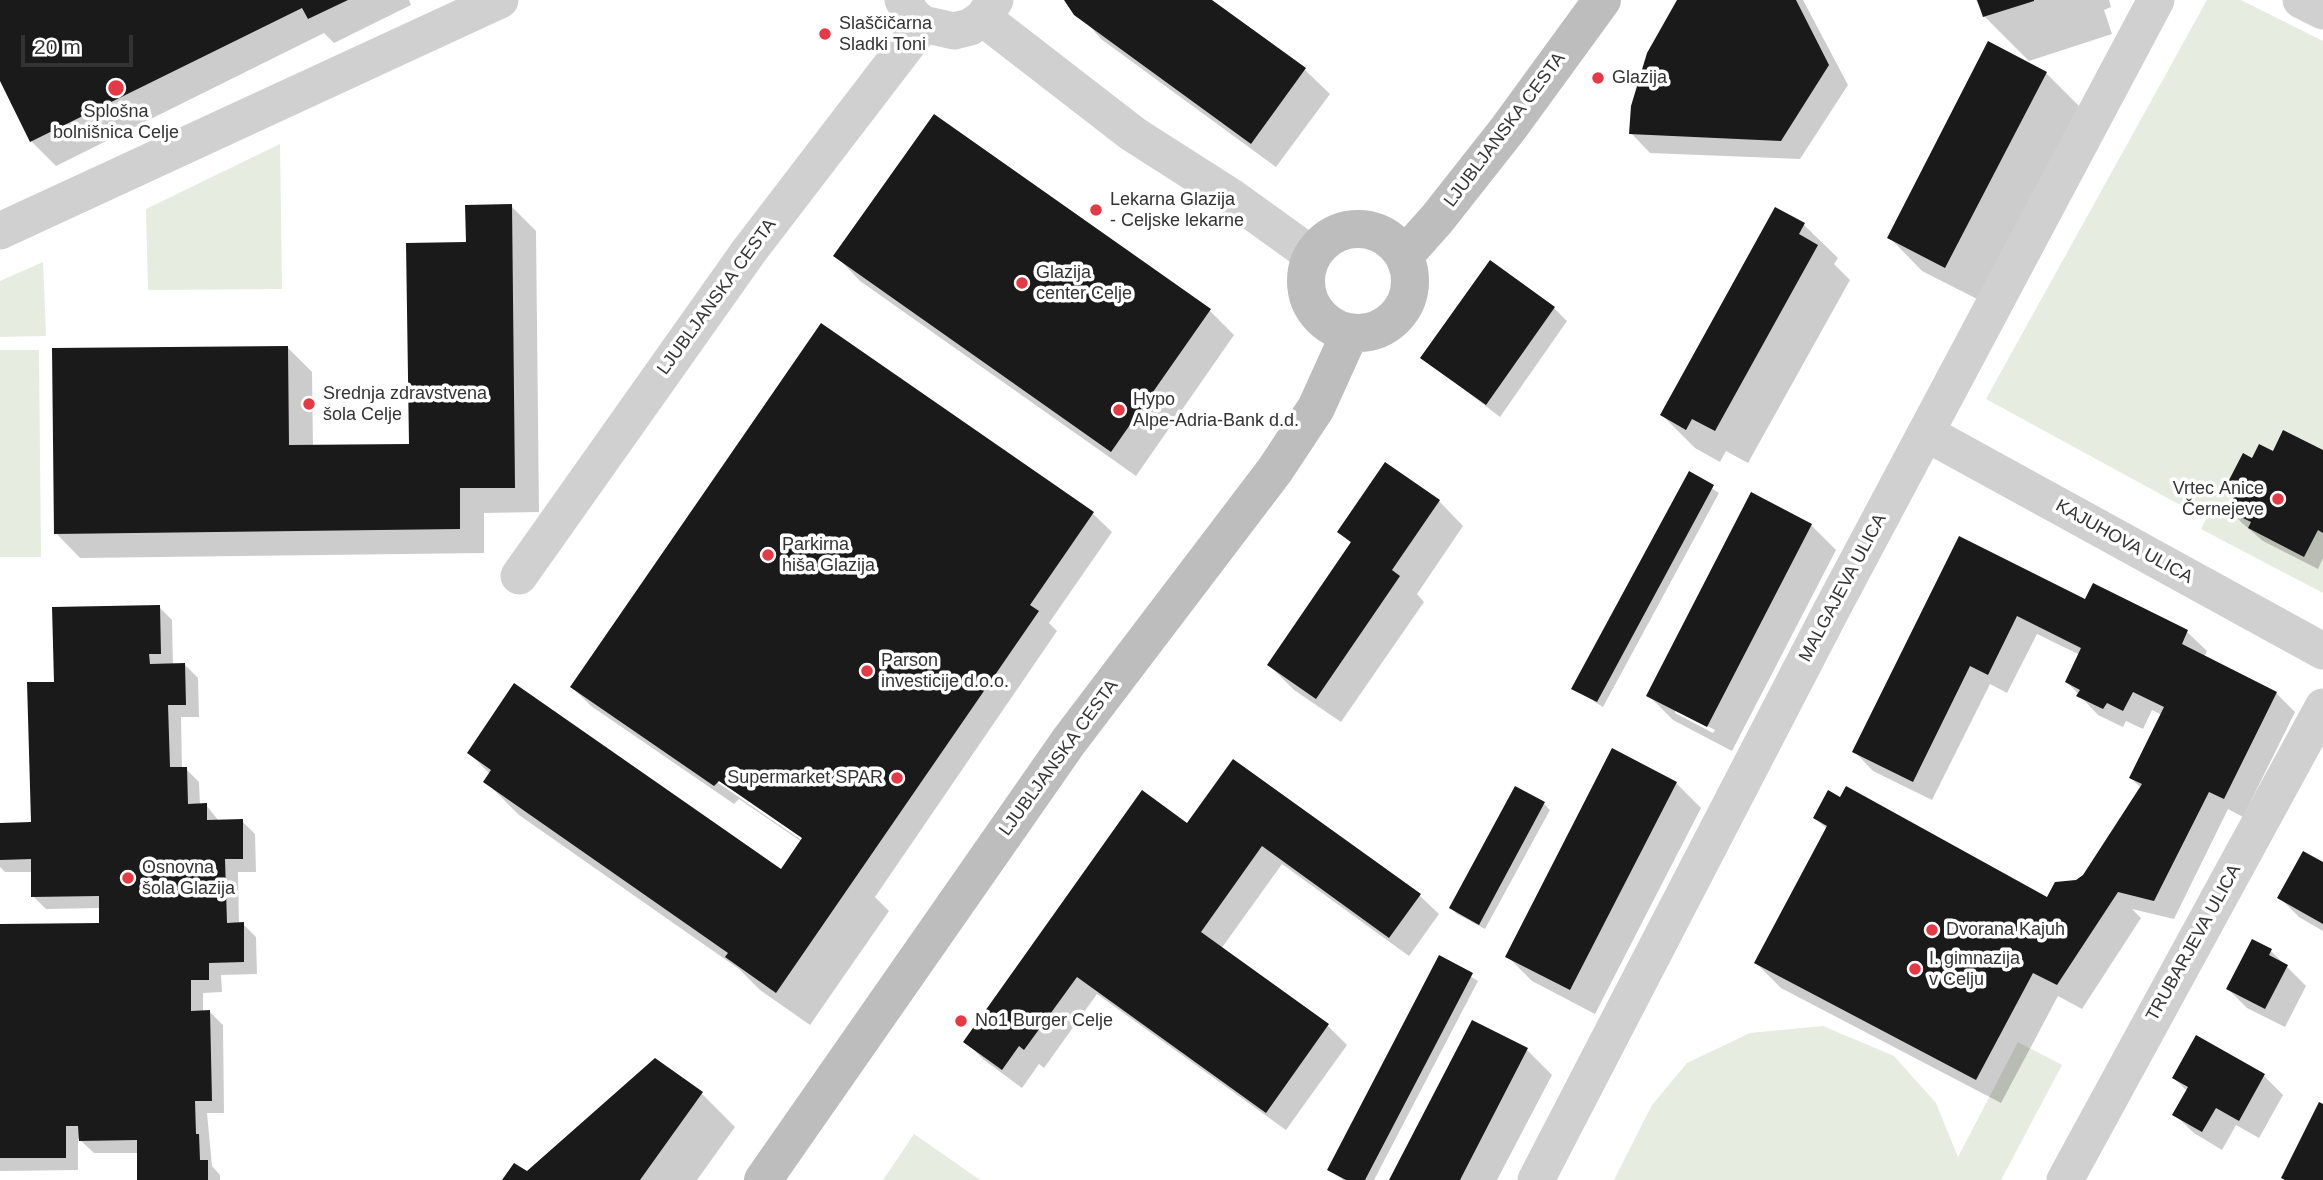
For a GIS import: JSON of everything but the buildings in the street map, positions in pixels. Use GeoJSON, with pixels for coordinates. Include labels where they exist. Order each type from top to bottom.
{"type":"FeatureCollection","features":[{"type":"Feature","properties":{"kind":"street"},"geometry":{"type":"LineString","coordinates":[[0,231],[500,0]]}},
{"type":"Feature","properties":{"kind":"street","name":"LJUBLJANSKA CESTA"},"geometry":{"type":"LineString","coordinates":[[1404,256],[1508,129],[1602,0]]}},
{"type":"Feature","properties":{"kind":"street","name":"MALGAJEVA ULICA"},"geometry":{"type":"LineString","coordinates":[[1536,1180],[1926,433],[2157,0]]}},
{"type":"Feature","properties":{"kind":"street"},"geometry":{"type":"LineString","coordinates":[[2301,0],[2323,11]]}},
{"type":"Feature","properties":{"kind":"street","name":"LJUBLJANSKA CESTA"},"geometry":{"type":"LineString","coordinates":[[519,576],[749,251],[913,12],[954,31],[970,27],[989,9],[1133,134],[1230,196],[1312,255]]}},
{"type":"Feature","properties":{"kind":"street"},"geometry":{"type":"LineString","coordinates":[[1358,228],[1385,236],[1404,256],[1410,284],[1401,311],[1378,330],[1350,333],[1326,323],[1310,304],[1305,279],[1312,255],[1332,235],[1358,228]]}},
{"type":"Feature","properties":{"kind":"street","name":"LJUBLJANSKA CESTA"},"geometry":{"type":"LineString","coordinates":[[763,1180],[1069,741],[1275,470],[1316,408],[1350,333]]}},
{"type":"Feature","properties":{"kind":"street","name":"KAJUHOVA ULICA"},"geometry":{"type":"LineString","coordinates":[[1926,433],[2323,651]]}},
{"type":"Feature","properties":{"kind":"street","name":"TRUBARJEVA ULICA"},"geometry":{"type":"LineString","coordinates":[[2065,1180],[2323,707]]}},
{"type":"Feature","properties":{"kind":"shaded area"},"geometry":{"type":"Polygon","coordinates":[[[2207,0],[2241,0],[2323,41],[2323,593],[2201,529],[2206,519],[1986,399],[2207,0]]]}},
{"type":"Feature","properties":{"kind":"shaded area"},"geometry":{"type":"Polygon","coordinates":[[[280,144],[282,289],[148,290],[146,209],[280,144]]]}},
{"type":"Feature","properties":{"kind":"shaded area"},"geometry":{"type":"Polygon","coordinates":[[[43,262],[46,336],[0,337],[0,281],[43,262]]]}},
{"type":"Feature","properties":{"kind":"shaded area"},"geometry":{"type":"Polygon","coordinates":[[[0,350],[39,350],[41,557],[0,557],[0,350]]]}},
{"type":"Feature","properties":{"kind":"shaded area"},"geometry":{"type":"Polygon","coordinates":[[[1823,1026],[1894,1056],[1936,1103],[1958,1157],[2018,1042],[2062,1065],[2001,1180],[1614,1180],[1652,1105],[1687,1063],[1750,1033],[1823,1026]]]}},
{"type":"Feature","properties":{"kind":"shaded area"},"geometry":{"type":"Polygon","coordinates":[[[914,1134],[980,1180],[883,1180],[914,1134]]]}},
{"type":"Feature","properties":{"kind":"place","name":"Slaščičarna Sladki Toni"},"geometry":{"type":"Point","coordinates":[825,34]}},
{"type":"Feature","properties":{"kind":"place","name":"Glazija"},"geometry":{"type":"Point","coordinates":[1598,78]}},
{"type":"Feature","properties":{"kind":"place","name":"Splošna bolnišnica Celje"},"geometry":{"type":"Point","coordinates":[116,88]}},
{"type":"Feature","properties":{"kind":"place","name":"Lekarna Glazija - Celjske lekarne"},"geometry":{"type":"Point","coordinates":[1096,210]}},
{"type":"Feature","properties":{"kind":"place","name":"Glazija center Celje"},"geometry":{"type":"Point","coordinates":[1022,283]}},
{"type":"Feature","properties":{"kind":"place","name":"Srednja zdravstvena šola Celje"},"geometry":{"type":"Point","coordinates":[309,404]}},
{"type":"Feature","properties":{"kind":"place","name":"Hypo Alpe-Adria-Bank d.d."},"geometry":{"type":"Point","coordinates":[1119,410]}},
{"type":"Feature","properties":{"kind":"place","name":"Vrtec Anice Černejeve"},"geometry":{"type":"Point","coordinates":[2278,499]}},
{"type":"Feature","properties":{"kind":"place","name":"Parkirna hiša Glazija"},"geometry":{"type":"Point","coordinates":[768,555]}},
{"type":"Feature","properties":{"kind":"place","name":"Parson investicije d.o.o."},"geometry":{"type":"Point","coordinates":[867,671]}},
{"type":"Feature","properties":{"kind":"place","name":"Supermarket SPAR"},"geometry":{"type":"Point","coordinates":[897,778]}},
{"type":"Feature","properties":{"kind":"place","name":"Osnovna šola Glazija"},"geometry":{"type":"Point","coordinates":[128,878]}},
{"type":"Feature","properties":{"kind":"place","name":"Dvorana Kajuh"},"geometry":{"type":"Point","coordinates":[1932,930]}},
{"type":"Feature","properties":{"kind":"place","name":"I. gimnazija v Celju"},"geometry":{"type":"Point","coordinates":[1915,969]}},
{"type":"Feature","properties":{"kind":"place","name":"No1 Burger Celje"},"geometry":{"type":"Point","coordinates":[961,1021]}}]}
